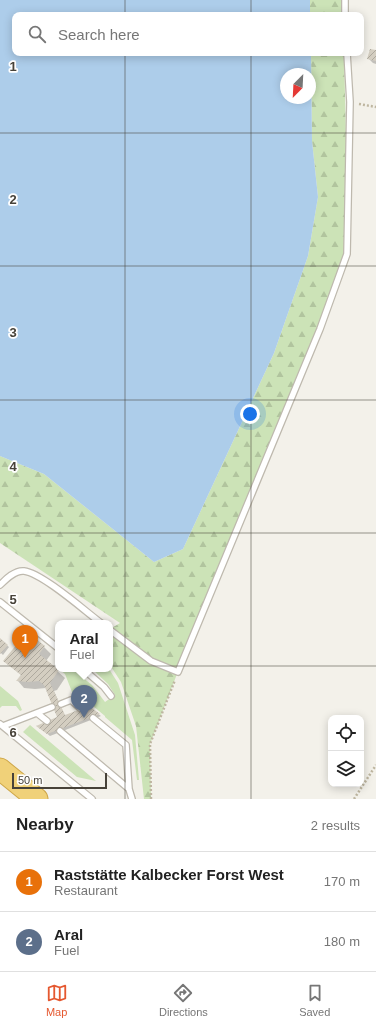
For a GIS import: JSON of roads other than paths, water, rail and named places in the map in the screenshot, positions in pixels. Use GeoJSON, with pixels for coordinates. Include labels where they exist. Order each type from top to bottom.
{"type":"FeatureCollection","features":[{"type":"Feature","properties":{"kind":"highway"},"geometry":{"type":"LineString","coordinates":[[0,769],[38,799]]}},
{"type":"Feature","properties":{"kind":"lane"},"geometry":{"type":"LineString","coordinates":[[345,0],[345,12]]}},
{"type":"Feature","properties":{"kind":"lane"},"geometry":{"type":"LineString","coordinates":[[113,632],[151,661],[178,672],[320,329],[347,254],[350,102],[347,56]]}},
{"type":"Feature","properties":{"kind":"lane"},"geometry":{"type":"LineString","coordinates":[[0,585],[10,575],[23,571],[38,576],[97,620]]}},
{"type":"Feature","properties":{"kind":"lane"},"geometry":{"type":"LineString","coordinates":[[0,602],[55,646]]}},
{"type":"Feature","properties":{"kind":"lane"},"geometry":{"type":"LineString","coordinates":[[86,672],[104,687],[111,696]]}},
{"type":"Feature","properties":{"kind":"lane"},"geometry":{"type":"LineString","coordinates":[[61,704],[71,700],[80,708]]}},
{"type":"Feature","properties":{"kind":"lane"},"geometry":{"type":"LineString","coordinates":[[1,725],[52,708]]}},
{"type":"Feature","properties":{"kind":"lane"},"geometry":{"type":"LineString","coordinates":[[37,713],[47,721]]}},
{"type":"Feature","properties":{"kind":"lane"},"geometry":{"type":"LineString","coordinates":[[93,718],[126,745],[129,789],[132,799]]}},
{"type":"Feature","properties":{"kind":"lane"},"geometry":{"type":"LineString","coordinates":[[1,725],[92,799]]}},
{"type":"Feature","properties":{"kind":"lane"},"geometry":{"type":"LineString","coordinates":[[60,731],[129,789]]}},
{"type":"Feature","properties":{"kind":"water"},"geometry":{"type":"Polygon","coordinates":[[[0,0],[310,0],[310,12],[12,12],[12,56],[311,56],[311,68],[280,68],[280,104],[312,104],[312,141],[318,197],[308,256],[274,353],[183,549],[154,562],[44,474],[0,456],[0,0]]]}},
{"type":"Feature","properties":{"kind":"place","name":"Raststätte Kalbecker Forst West"},"geometry":{"type":"Point","coordinates":[25,658]}},
{"type":"Feature","properties":{"kind":"place","name":"Aral"},"geometry":{"type":"Point","coordinates":[84,718]}}]}
